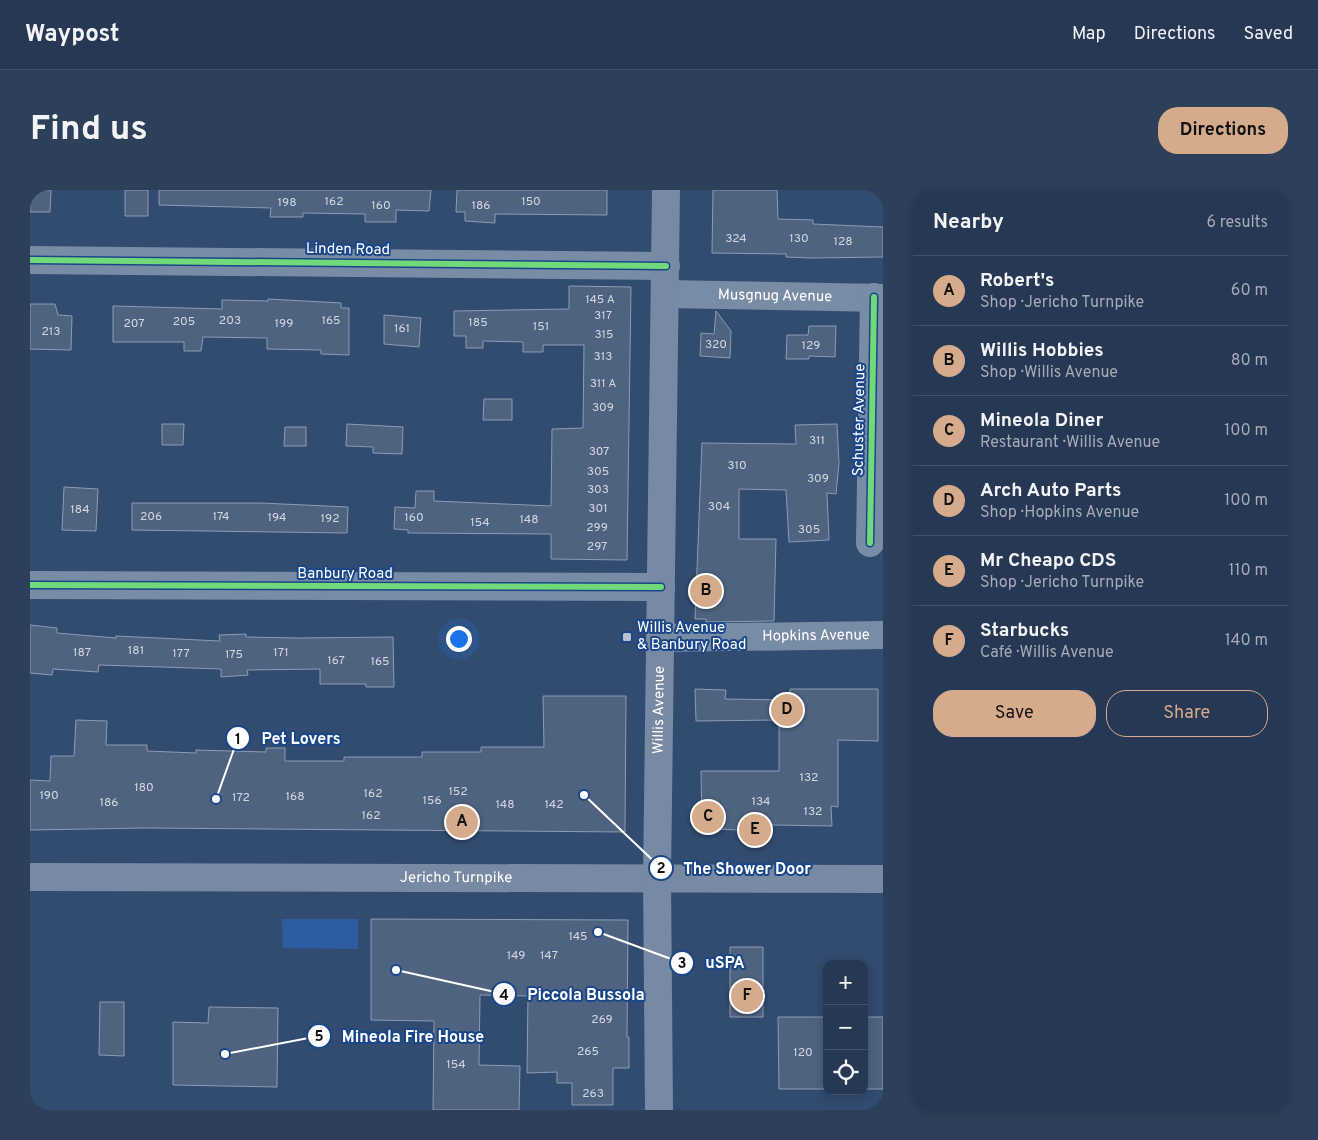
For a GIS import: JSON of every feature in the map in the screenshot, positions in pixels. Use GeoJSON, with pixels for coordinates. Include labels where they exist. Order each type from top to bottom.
{"type":"FeatureCollection","features":[{"type":"Feature","properties":{"kind":"main road","name":"Willis Avenue"},"geometry":{"type":"LineString","coordinates":[[659,1110],[658,877],[666,190]]}},
{"type":"Feature","properties":{"kind":"main road","name":"Jericho Turnpike"},"geometry":{"type":"LineString","coordinates":[[30,877],[883,879]]}},
{"type":"Feature","properties":{"kind":"street","name":"Linden Road"},"geometry":{"type":"LineString","coordinates":[[30,260],[666,266]]}},
{"type":"Feature","properties":{"kind":"street","name":"Musgnug Avenue"},"geometry":{"type":"LineString","coordinates":[[666,294],[878,297]]}},
{"type":"Feature","properties":{"kind":"street","name":"Schuster Avenue"},"geometry":{"type":"LineString","coordinates":[[870,543],[878,297]]}},
{"type":"Feature","properties":{"kind":"street","name":"Banbury Road"},"geometry":{"type":"LineString","coordinates":[[30,585],[661,587]]}},
{"type":"Feature","properties":{"kind":"street","name":"Hopkins Avenue"},"geometry":{"type":"LineString","coordinates":[[660,638],[883,635]]}},
{"type":"Feature","properties":{"kind":"shaded area"},"geometry":{"type":"Polygon","coordinates":[[[282,919],[358,919],[358,949],[283,948],[282,919]]]}},
{"type":"Feature","properties":{"kind":"building"},"geometry":{"type":"Polygon","coordinates":[[[30,190],[51,190],[50,212],[30,212],[30,190]]]}},
{"type":"Feature","properties":{"kind":"building"},"geometry":{"type":"Polygon","coordinates":[[[125,190],[148,190],[148,216],[125,216],[125,190]]]}},
{"type":"Feature","properties":{"kind":"building"},"geometry":{"type":"Polygon","coordinates":[[[159,190],[431,190],[429,211],[396,210],[396,222],[365,222],[365,214],[303,213],[303,217],[270,217],[271,208],[159,205],[159,190]]]}},
{"type":"Feature","properties":{"kind":"building"},"geometry":{"type":"Polygon","coordinates":[[[457,190],[607,190],[607,215],[495,214],[495,223],[465,221],[465,212],[456,212],[457,190]]]}},
{"type":"Feature","properties":{"kind":"building"},"geometry":{"type":"Polygon","coordinates":[[[713,190],[777,190],[778,219],[813,220],[813,224],[883,227],[883,257],[812,258],[786,257],[786,254],[712,253],[713,190]]]}},
{"type":"Feature","properties":{"kind":"building"},"geometry":{"type":"Polygon","coordinates":[[[569,286],[631,287],[627,560],[551,559],[551,534],[408,533],[408,530],[394,529],[395,507],[415,508],[416,491],[434,491],[434,501],[551,506],[552,429],[583,428],[584,345],[543,345],[543,352],[523,352],[523,342],[483,341],[483,348],[466,348],[466,336],[454,336],[454,311],[569,309],[569,286]]]}},
{"type":"Feature","properties":{"kind":"building"},"geometry":{"type":"Polygon","coordinates":[[[268,299],[341,303],[341,308],[349,308],[349,355],[321,354],[321,350],[267,349],[267,338],[203,337],[201,351],[184,351],[184,342],[113,342],[113,306],[222,309],[222,300],[268,301],[268,299]]]}},
{"type":"Feature","properties":{"kind":"building"},"geometry":{"type":"Polygon","coordinates":[[[30,304],[55,304],[58,315],[72,316],[71,350],[30,349],[30,304]]]}},
{"type":"Feature","properties":{"kind":"building"},"geometry":{"type":"Polygon","coordinates":[[[716,311],[731,331],[730,358],[700,356],[701,333],[714,334],[716,311]]]}},
{"type":"Feature","properties":{"kind":"building"},"geometry":{"type":"Polygon","coordinates":[[[384,315],[421,318],[419,347],[384,344],[384,315]]]}},
{"type":"Feature","properties":{"kind":"building"},"geometry":{"type":"Polygon","coordinates":[[[809,326],[836,326],[835,357],[809,356],[809,359],[786,359],[787,335],[808,335],[809,326]]]}},
{"type":"Feature","properties":{"kind":"building"},"geometry":{"type":"Polygon","coordinates":[[[484,399],[512,399],[512,420],[483,420],[484,399]]]}},
{"type":"Feature","properties":{"kind":"building"},"geometry":{"type":"Polygon","coordinates":[[[162,424],[184,424],[183,445],[162,445],[162,424]]]}},
{"type":"Feature","properties":{"kind":"building"},"geometry":{"type":"Polygon","coordinates":[[[347,424],[403,427],[402,454],[373,453],[373,447],[346,446],[347,424]]]}},
{"type":"Feature","properties":{"kind":"building"},"geometry":{"type":"Polygon","coordinates":[[[837,424],[839,463],[836,494],[827,493],[829,540],[789,542],[786,490],[739,489],[739,539],[776,539],[774,621],[706,622],[706,619],[695,619],[702,443],[796,444],[795,425],[837,424]]]}},
{"type":"Feature","properties":{"kind":"building"},"geometry":{"type":"Polygon","coordinates":[[[285,427],[306,427],[306,446],[284,446],[285,427]]]}},
{"type":"Feature","properties":{"kind":"building"},"geometry":{"type":"Polygon","coordinates":[[[64,487],[98,489],[96,531],[62,530],[64,487]]]}},
{"type":"Feature","properties":{"kind":"building"},"geometry":{"type":"Polygon","coordinates":[[[132,503],[261,503],[348,507],[347,533],[132,530],[132,503]]]}},
{"type":"Feature","properties":{"kind":"building"},"geometry":{"type":"Polygon","coordinates":[[[30,625],[57,628],[57,633],[116,638],[116,636],[220,641],[219,635],[246,634],[246,637],[393,637],[394,687],[366,687],[366,684],[320,684],[320,669],[247,670],[248,675],[221,677],[221,669],[99,665],[98,672],[53,669],[52,675],[30,673],[30,625]]]}},
{"type":"Feature","properties":{"kind":"building"},"geometry":{"type":"Polygon","coordinates":[[[695,689],[726,690],[725,699],[789,700],[790,689],[878,689],[878,741],[838,740],[838,807],[831,806],[832,826],[772,825],[772,832],[702,828],[701,771],[779,771],[779,720],[696,721],[695,689]]]}},
{"type":"Feature","properties":{"kind":"building"},"geometry":{"type":"Polygon","coordinates":[[[543,696],[626,696],[625,832],[146,828],[30,830],[30,780],[50,781],[51,756],[74,756],[76,720],[107,721],[106,745],[147,745],[147,751],[196,753],[196,750],[266,752],[266,748],[285,748],[285,761],[344,761],[344,757],[422,757],[422,752],[481,752],[481,747],[544,747],[543,696]]]}},
{"type":"Feature","properties":{"kind":"building"},"geometry":{"type":"Polygon","coordinates":[[[371,919],[628,920],[627,1037],[629,1037],[629,1068],[613,1068],[613,1105],[572,1105],[572,1083],[557,1083],[557,1072],[527,1073],[528,996],[480,995],[479,1065],[520,1066],[519,1110],[433,1110],[434,1021],[371,1020],[371,919]]]}},
{"type":"Feature","properties":{"kind":"building"},"geometry":{"type":"Polygon","coordinates":[[[730,947],[763,947],[763,1017],[730,1017],[730,947]]]}},
{"type":"Feature","properties":{"kind":"building"},"geometry":{"type":"Polygon","coordinates":[[[100,1002],[124,1002],[124,1056],[99,1055],[100,1002]]]}},
{"type":"Feature","properties":{"kind":"building"},"geometry":{"type":"Polygon","coordinates":[[[209,1007],[278,1008],[277,1087],[173,1085],[173,1022],[208,1023],[209,1007]]]}},
{"type":"Feature","properties":{"kind":"building"},"geometry":{"type":"Polygon","coordinates":[[[778,1017],[823,1017],[823,1089],[779,1089],[778,1017]]]}},
{"type":"Feature","properties":{"kind":"building"},"geometry":{"type":"Polygon","coordinates":[[[868,1017],[883,1017],[883,1089],[868,1089],[868,1017]]]}},
{"type":"Feature","properties":{"kind":"cycle path"},"geometry":{"type":"LineString","coordinates":[[30,260],[666,266]]}},
{"type":"Feature","properties":{"kind":"cycle path"},"geometry":{"type":"LineString","coordinates":[[870,543],[874,297]]}},
{"type":"Feature","properties":{"kind":"cycle path"},"geometry":{"type":"LineString","coordinates":[[30,585],[661,587]]}},
{"type":"Feature","properties":{"kind":"place","name":"Willis Hobbies"},"geometry":{"type":"Point","coordinates":[706,591]}},
{"type":"Feature","properties":{"kind":"place","name":"Willis Avenue & Banbury Road"},"geometry":{"type":"Point","coordinates":[627,637]}},
{"type":"Feature","properties":{"kind":"place","name":"Arch Auto Parts"},"geometry":{"type":"Point","coordinates":[787,710]}},
{"type":"Feature","properties":{"kind":"place","name":"The Shower Door"},"geometry":{"type":"Point","coordinates":[584,795]}},
{"type":"Feature","properties":{"kind":"place","name":"Pet Lovers"},"geometry":{"type":"Point","coordinates":[216,799]}},
{"type":"Feature","properties":{"kind":"place","name":"Mineola Diner"},"geometry":{"type":"Point","coordinates":[708,817]}},
{"type":"Feature","properties":{"kind":"place","name":"Robert's"},"geometry":{"type":"Point","coordinates":[462,822]}},
{"type":"Feature","properties":{"kind":"place","name":"Mr Cheapo CDS"},"geometry":{"type":"Point","coordinates":[755,830]}},
{"type":"Feature","properties":{"kind":"place","name":"uSPA"},"geometry":{"type":"Point","coordinates":[598,932]}},
{"type":"Feature","properties":{"kind":"place","name":"Piccola Bussola"},"geometry":{"type":"Point","coordinates":[396,970]}},
{"type":"Feature","properties":{"kind":"place","name":"Starbucks"},"geometry":{"type":"Point","coordinates":[747,996]}},
{"type":"Feature","properties":{"kind":"place","name":"Mineola Fire House"},"geometry":{"type":"Point","coordinates":[225,1054]}}]}
